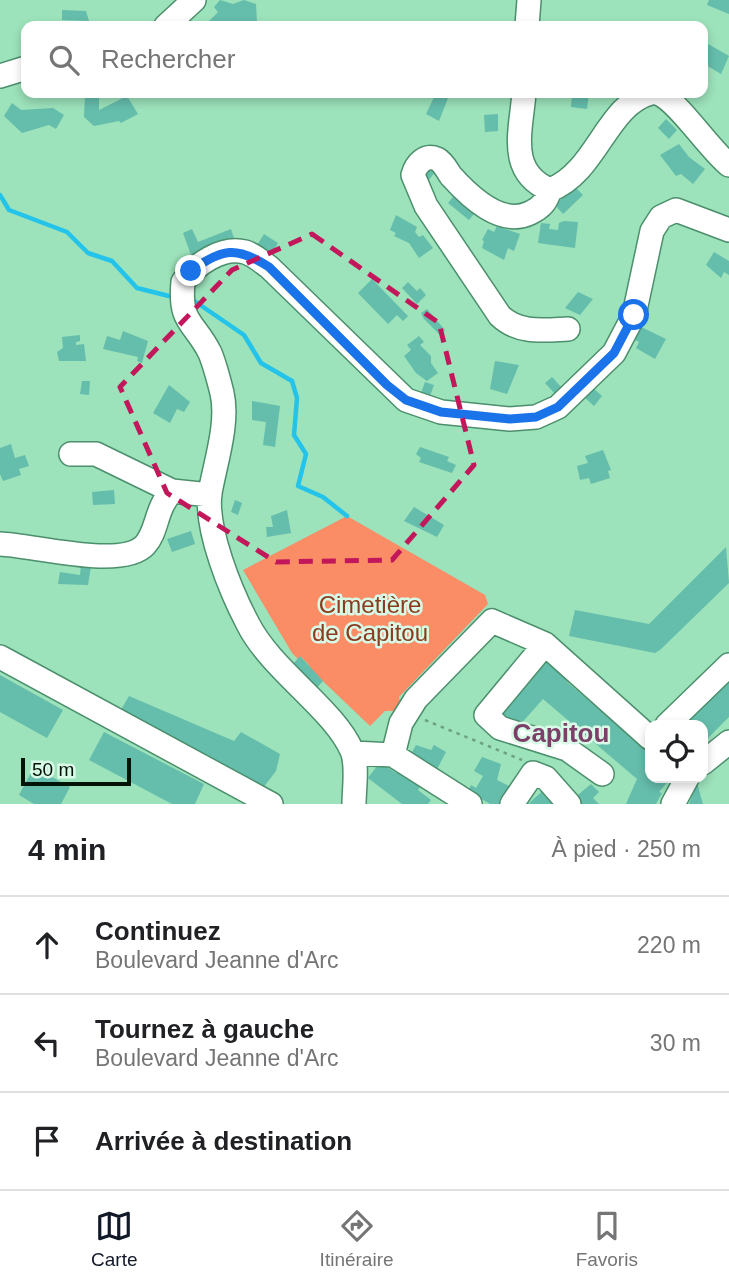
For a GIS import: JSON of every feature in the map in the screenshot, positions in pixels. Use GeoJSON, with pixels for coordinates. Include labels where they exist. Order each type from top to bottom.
{"type":"FeatureCollection","features":[{"type":"Feature","properties":{"kind":"street"},"geometry":{"type":"LineString","coordinates":[[171,21],[194,0]]}},
{"type":"Feature","properties":{"kind":"street"},"geometry":{"type":"LineString","coordinates":[[527,21],[529,0]]}},
{"type":"Feature","properties":{"kind":"street"},"geometry":{"type":"LineString","coordinates":[[0,76],[21,70]]}},
{"type":"Feature","properties":{"kind":"street"},"geometry":{"type":"LineString","coordinates":[[524,98],[519,147],[522,164],[532,182],[550,190],[567,183],[626,107],[637,98]]}},
{"type":"Feature","properties":{"kind":"street"},"geometry":{"type":"LineString","coordinates":[[670,98],[698,135],[729,165]]}},
{"type":"Feature","properties":{"kind":"street"},"geometry":{"type":"LineString","coordinates":[[550,190],[545,204],[520,218],[508,218],[498,214],[463,187],[439,160],[427,158],[420,162],[413,175],[426,206],[507,323],[523,329],[568,329]]}},
{"type":"Feature","properties":{"kind":"street"},"geometry":{"type":"LineString","coordinates":[[354,804],[353,752],[334,723],[292,682],[248,626],[218,556],[210,495],[219,462],[223,397],[209,352],[189,325],[181,304],[183,282],[204,261],[230,251],[247,252],[269,267],[406,400],[441,412],[510,419],[536,417],[558,407],[614,353],[634,315],[646,254],[661,217],[676,210],[729,230]]}},
{"type":"Feature","properties":{"kind":"street"},"geometry":{"type":"LineString","coordinates":[[71,454],[96,454],[172,491],[210,495]]}},
{"type":"Feature","properties":{"kind":"street"},"geometry":{"type":"LineString","coordinates":[[0,544],[102,556],[135,551],[145,545],[161,503],[172,491]]}},
{"type":"Feature","properties":{"kind":"street"},"geometry":{"type":"LineString","coordinates":[[393,755],[401,723],[416,699],[492,621],[545,644],[645,734]]}},
{"type":"Feature","properties":{"kind":"street"},"geometry":{"type":"LineString","coordinates":[[545,644],[486,715],[500,728],[566,749],[602,774]]}},
{"type":"Feature","properties":{"kind":"street"},"geometry":{"type":"LineString","coordinates":[[0,657],[271,804]]}},
{"type":"Feature","properties":{"kind":"street"},"geometry":{"type":"LineString","coordinates":[[672,720],[729,665]]}},
{"type":"Feature","properties":{"kind":"street"},"geometry":{"type":"LineString","coordinates":[[353,752],[393,755],[470,804]]}},
{"type":"Feature","properties":{"kind":"street"},"geometry":{"type":"LineString","coordinates":[[512,804],[533,773],[546,778],[569,804]]}},
{"type":"Feature","properties":{"kind":"street"},"geometry":{"type":"LineString","coordinates":[[673,804],[684,783]]}},
{"type":"Feature","properties":{"kind":"path"},"geometry":{"type":"LineString","coordinates":[[408,713],[522,760],[533,773]]}},
{"type":"Feature","properties":{"kind":"highlighted area"},"geometry":{"type":"Polygon","coordinates":[[[312,234],[439,323],[474,465],[392,560],[276,562],[167,493],[120,387],[232,270],[312,234]]]}},
{"type":"Feature","properties":{"kind":"green space","name":"Cimetière de Capitou"},"geometry":{"type":"Polygon","coordinates":[[[347,516],[485,595],[488,604],[399,697],[402,711],[385,711],[370,726],[308,667],[301,657],[298,659],[292,653],[243,570],[347,516]]]}},
{"type":"Feature","properties":{"kind":"building"},"geometry":{"type":"Polygon","coordinates":[[[220,0],[233,4],[244,0],[256,4],[257,21],[209,21],[218,12],[214,7],[220,0]]]}},
{"type":"Feature","properties":{"kind":"building"},"geometry":{"type":"Polygon","coordinates":[[[709,0],[729,0],[729,14],[707,5],[709,0]]]}},
{"type":"Feature","properties":{"kind":"building"},"geometry":{"type":"Polygon","coordinates":[[[62,10],[86,11],[89,21],[62,20],[62,10]]]}},
{"type":"Feature","properties":{"kind":"building"},"geometry":{"type":"Polygon","coordinates":[[[708,44],[729,56],[721,74],[708,66],[708,44]]]}},
{"type":"Feature","properties":{"kind":"building"},"geometry":{"type":"Polygon","coordinates":[[[85,98],[99,98],[99,110],[128,98],[138,114],[121,123],[119,121],[94,126],[84,117],[85,98]]]}},
{"type":"Feature","properties":{"kind":"building"},"geometry":{"type":"Polygon","coordinates":[[[434,98],[448,98],[439,121],[426,114],[434,98]]]}},
{"type":"Feature","properties":{"kind":"building"},"geometry":{"type":"Polygon","coordinates":[[[572,98],[588,98],[587,109],[571,107],[572,98]]]}},
{"type":"Feature","properties":{"kind":"building"},"geometry":{"type":"Polygon","coordinates":[[[12,103],[21,110],[53,108],[64,115],[56,129],[49,125],[22,133],[4,116],[12,103]]]}},
{"type":"Feature","properties":{"kind":"building"},"geometry":{"type":"Polygon","coordinates":[[[498,114],[498,131],[485,132],[484,115],[498,114]]]}},
{"type":"Feature","properties":{"kind":"building"},"geometry":{"type":"Polygon","coordinates":[[[666,119],[677,130],[669,139],[658,128],[666,119]]]}},
{"type":"Feature","properties":{"kind":"building"},"geometry":{"type":"Polygon","coordinates":[[[679,144],[689,157],[705,169],[693,184],[681,174],[676,176],[660,155],[679,144]]]}},
{"type":"Feature","properties":{"kind":"building"},"geometry":{"type":"Polygon","coordinates":[[[431,161],[439,167],[428,181],[421,175],[431,161]]]}},
{"type":"Feature","properties":{"kind":"building"},"geometry":{"type":"Polygon","coordinates":[[[575,187],[583,195],[563,214],[555,205],[575,187]]]}},
{"type":"Feature","properties":{"kind":"building"},"geometry":{"type":"Polygon","coordinates":[[[457,192],[477,210],[469,220],[448,203],[457,192]]]}},
{"type":"Feature","properties":{"kind":"building"},"geometry":{"type":"Polygon","coordinates":[[[396,215],[417,227],[415,232],[419,237],[423,235],[433,248],[419,258],[409,243],[394,236],[396,233],[390,230],[396,215]]]}},
{"type":"Feature","properties":{"kind":"building"},"geometry":{"type":"Polygon","coordinates":[[[578,222],[575,248],[538,243],[541,223],[550,224],[549,229],[558,230],[559,223],[578,222]]]}},
{"type":"Feature","properties":{"kind":"building"},"geometry":{"type":"Polygon","coordinates":[[[497,226],[520,234],[514,251],[508,248],[504,260],[482,248],[482,240],[488,229],[494,232],[497,226]]]}},
{"type":"Feature","properties":{"kind":"building"},"geometry":{"type":"Polygon","coordinates":[[[192,229],[198,242],[231,229],[234,238],[191,255],[183,233],[192,229]]]}},
{"type":"Feature","properties":{"kind":"building"},"geometry":{"type":"Polygon","coordinates":[[[264,234],[278,243],[271,255],[256,247],[264,234]]]}},
{"type":"Feature","properties":{"kind":"building"},"geometry":{"type":"Polygon","coordinates":[[[714,252],[729,261],[729,275],[724,272],[721,278],[706,265],[714,252]]]}},
{"type":"Feature","properties":{"kind":"building"},"geometry":{"type":"Polygon","coordinates":[[[372,279],[408,316],[403,321],[397,315],[388,324],[358,293],[372,279]]]}},
{"type":"Feature","properties":{"kind":"building"},"geometry":{"type":"Polygon","coordinates":[[[408,282],[417,291],[420,288],[426,295],[417,304],[402,288],[408,282]]]}},
{"type":"Feature","properties":{"kind":"building"},"geometry":{"type":"Polygon","coordinates":[[[578,292],[593,299],[580,315],[565,308],[578,292]]]}},
{"type":"Feature","properties":{"kind":"building"},"geometry":{"type":"Polygon","coordinates":[[[427,309],[445,330],[440,335],[421,313],[427,309]]]}},
{"type":"Feature","properties":{"kind":"building"},"geometry":{"type":"Polygon","coordinates":[[[639,326],[666,339],[655,359],[636,348],[639,342],[633,339],[639,326]]]}},
{"type":"Feature","properties":{"kind":"building"},"geometry":{"type":"Polygon","coordinates":[[[123,331],[148,341],[142,363],[137,361],[138,357],[103,349],[107,336],[120,340],[123,331]]]}},
{"type":"Feature","properties":{"kind":"building"},"geometry":{"type":"Polygon","coordinates":[[[80,335],[80,341],[76,342],[76,345],[84,344],[86,361],[59,361],[57,352],[63,348],[62,337],[80,335]]]}},
{"type":"Feature","properties":{"kind":"building"},"geometry":{"type":"Polygon","coordinates":[[[419,336],[424,342],[420,345],[431,356],[431,363],[438,373],[427,381],[416,373],[404,356],[411,350],[407,345],[419,336]]]}},
{"type":"Feature","properties":{"kind":"building"},"geometry":{"type":"Polygon","coordinates":[[[495,361],[519,365],[507,394],[490,389],[495,361]]]}},
{"type":"Feature","properties":{"kind":"building"},"geometry":{"type":"Polygon","coordinates":[[[552,377],[562,388],[555,394],[545,383],[552,377]]]}},
{"type":"Feature","properties":{"kind":"building"},"geometry":{"type":"Polygon","coordinates":[[[82,381],[90,381],[89,395],[80,394],[82,381]]]}},
{"type":"Feature","properties":{"kind":"building"},"geometry":{"type":"Polygon","coordinates":[[[425,382],[434,385],[430,396],[421,393],[425,382]]]}},
{"type":"Feature","properties":{"kind":"building"},"geometry":{"type":"Polygon","coordinates":[[[169,385],[190,402],[184,412],[177,409],[170,423],[153,413],[169,385]]]}},
{"type":"Feature","properties":{"kind":"building"},"geometry":{"type":"Polygon","coordinates":[[[593,388],[602,396],[594,406],[584,397],[593,388]]]}},
{"type":"Feature","properties":{"kind":"building"},"geometry":{"type":"Polygon","coordinates":[[[252,401],[280,406],[275,447],[263,445],[266,422],[252,420],[252,401]]]}},
{"type":"Feature","properties":{"kind":"building"},"geometry":{"type":"Polygon","coordinates":[[[11,444],[15,458],[25,455],[29,466],[19,469],[21,475],[3,481],[0,474],[0,448],[11,444]]]}},
{"type":"Feature","properties":{"kind":"building"},"geometry":{"type":"Polygon","coordinates":[[[420,447],[449,457],[447,461],[456,465],[452,473],[419,462],[421,458],[416,454],[420,447]]]}},
{"type":"Feature","properties":{"kind":"building"},"geometry":{"type":"Polygon","coordinates":[[[603,450],[611,470],[608,471],[610,478],[591,484],[589,478],[580,480],[577,466],[588,463],[585,456],[603,450]]]}},
{"type":"Feature","properties":{"kind":"building"},"geometry":{"type":"Polygon","coordinates":[[[114,490],[115,504],[93,505],[92,492],[114,490]]]}},
{"type":"Feature","properties":{"kind":"building"},"geometry":{"type":"Polygon","coordinates":[[[235,500],[242,503],[238,515],[231,512],[235,500]]]}},
{"type":"Feature","properties":{"kind":"building"},"geometry":{"type":"Polygon","coordinates":[[[414,507],[444,525],[437,537],[404,521],[414,507]]]}},
{"type":"Feature","properties":{"kind":"building"},"geometry":{"type":"Polygon","coordinates":[[[287,510],[291,533],[267,537],[266,527],[273,527],[271,516],[287,510]]]}},
{"type":"Feature","properties":{"kind":"building"},"geometry":{"type":"Polygon","coordinates":[[[191,531],[195,544],[172,552],[167,539],[191,531]]]}},
{"type":"Feature","properties":{"kind":"building"},"geometry":{"type":"Polygon","coordinates":[[[726,547],[729,583],[655,653],[569,636],[575,610],[649,624],[726,547]]]}},
{"type":"Feature","properties":{"kind":"building"},"geometry":{"type":"Polygon","coordinates":[[[81,565],[91,566],[88,585],[58,584],[60,572],[80,575],[81,565]]]}},
{"type":"Feature","properties":{"kind":"building"},"geometry":{"type":"Polygon","coordinates":[[[300,656],[323,681],[315,690],[293,664],[300,656]]]}},
{"type":"Feature","properties":{"kind":"building"},"geometry":{"type":"Polygon","coordinates":[[[543,657],[568,679],[567,682],[645,749],[645,783],[667,783],[659,792],[662,793],[656,804],[626,804],[637,779],[543,699],[519,726],[497,712],[543,657]]]}},
{"type":"Feature","properties":{"kind":"building"},"geometry":{"type":"Polygon","coordinates":[[[729,670],[729,717],[708,738],[708,720],[677,720],[729,670]]]}},
{"type":"Feature","properties":{"kind":"building"},"geometry":{"type":"Polygon","coordinates":[[[0,675],[63,710],[47,738],[0,712],[0,675]]]}},
{"type":"Feature","properties":{"kind":"building"},"geometry":{"type":"Polygon","coordinates":[[[129,696],[234,741],[241,732],[280,754],[276,771],[263,788],[119,713],[129,696]]]}},
{"type":"Feature","properties":{"kind":"building"},"geometry":{"type":"Polygon","coordinates":[[[104,732],[204,784],[195,804],[172,804],[89,760],[104,732]]]}},
{"type":"Feature","properties":{"kind":"building"},"geometry":{"type":"Polygon","coordinates":[[[416,745],[431,750],[434,745],[446,752],[435,773],[411,754],[416,745]]]}},
{"type":"Feature","properties":{"kind":"building"},"geometry":{"type":"Polygon","coordinates":[[[482,757],[501,764],[497,780],[509,786],[501,804],[490,804],[468,791],[471,785],[476,788],[483,776],[474,771],[482,757]]]}},
{"type":"Feature","properties":{"kind":"building"},"geometry":{"type":"Polygon","coordinates":[[[380,762],[396,773],[398,770],[420,787],[418,790],[431,800],[428,804],[402,804],[368,778],[380,762]]]}},
{"type":"Feature","properties":{"kind":"building"},"geometry":{"type":"Polygon","coordinates":[[[34,767],[70,787],[61,804],[34,804],[19,795],[34,767]]]}},
{"type":"Feature","properties":{"kind":"building"},"geometry":{"type":"Polygon","coordinates":[[[697,783],[703,804],[689,804],[697,783]]]}},
{"type":"Feature","properties":{"kind":"building"},"geometry":{"type":"Polygon","coordinates":[[[591,784],[599,792],[593,798],[599,804],[578,804],[573,799],[591,784]]]}},
{"type":"Feature","properties":{"kind":"building"},"geometry":{"type":"Polygon","coordinates":[[[548,786],[564,804],[528,804],[548,786]]]}},
{"type":"Feature","properties":{"kind":"waterway"},"geometry":{"type":"LineString","coordinates":[[0,195],[9,210],[67,232],[88,253],[112,261],[137,288],[169,296]]}},
{"type":"Feature","properties":{"kind":"waterway"},"geometry":{"type":"LineString","coordinates":[[190,298],[244,335],[261,363],[292,381],[297,398],[294,435],[306,454],[298,486],[323,497],[347,516]]}},
{"type":"Feature","properties":{"kind":"district","name":"Capitou"},"geometry":{"type":"Point","coordinates":[561,733]}},
{"type":"Feature","properties":{"kind":"route"},"geometry":{"type":"LineString","coordinates":[[191,271],[204,261],[230,251],[247,252],[269,267],[387,385],[406,400],[441,412],[510,419],[536,417],[558,407],[614,353],[634,315]]}}]}
